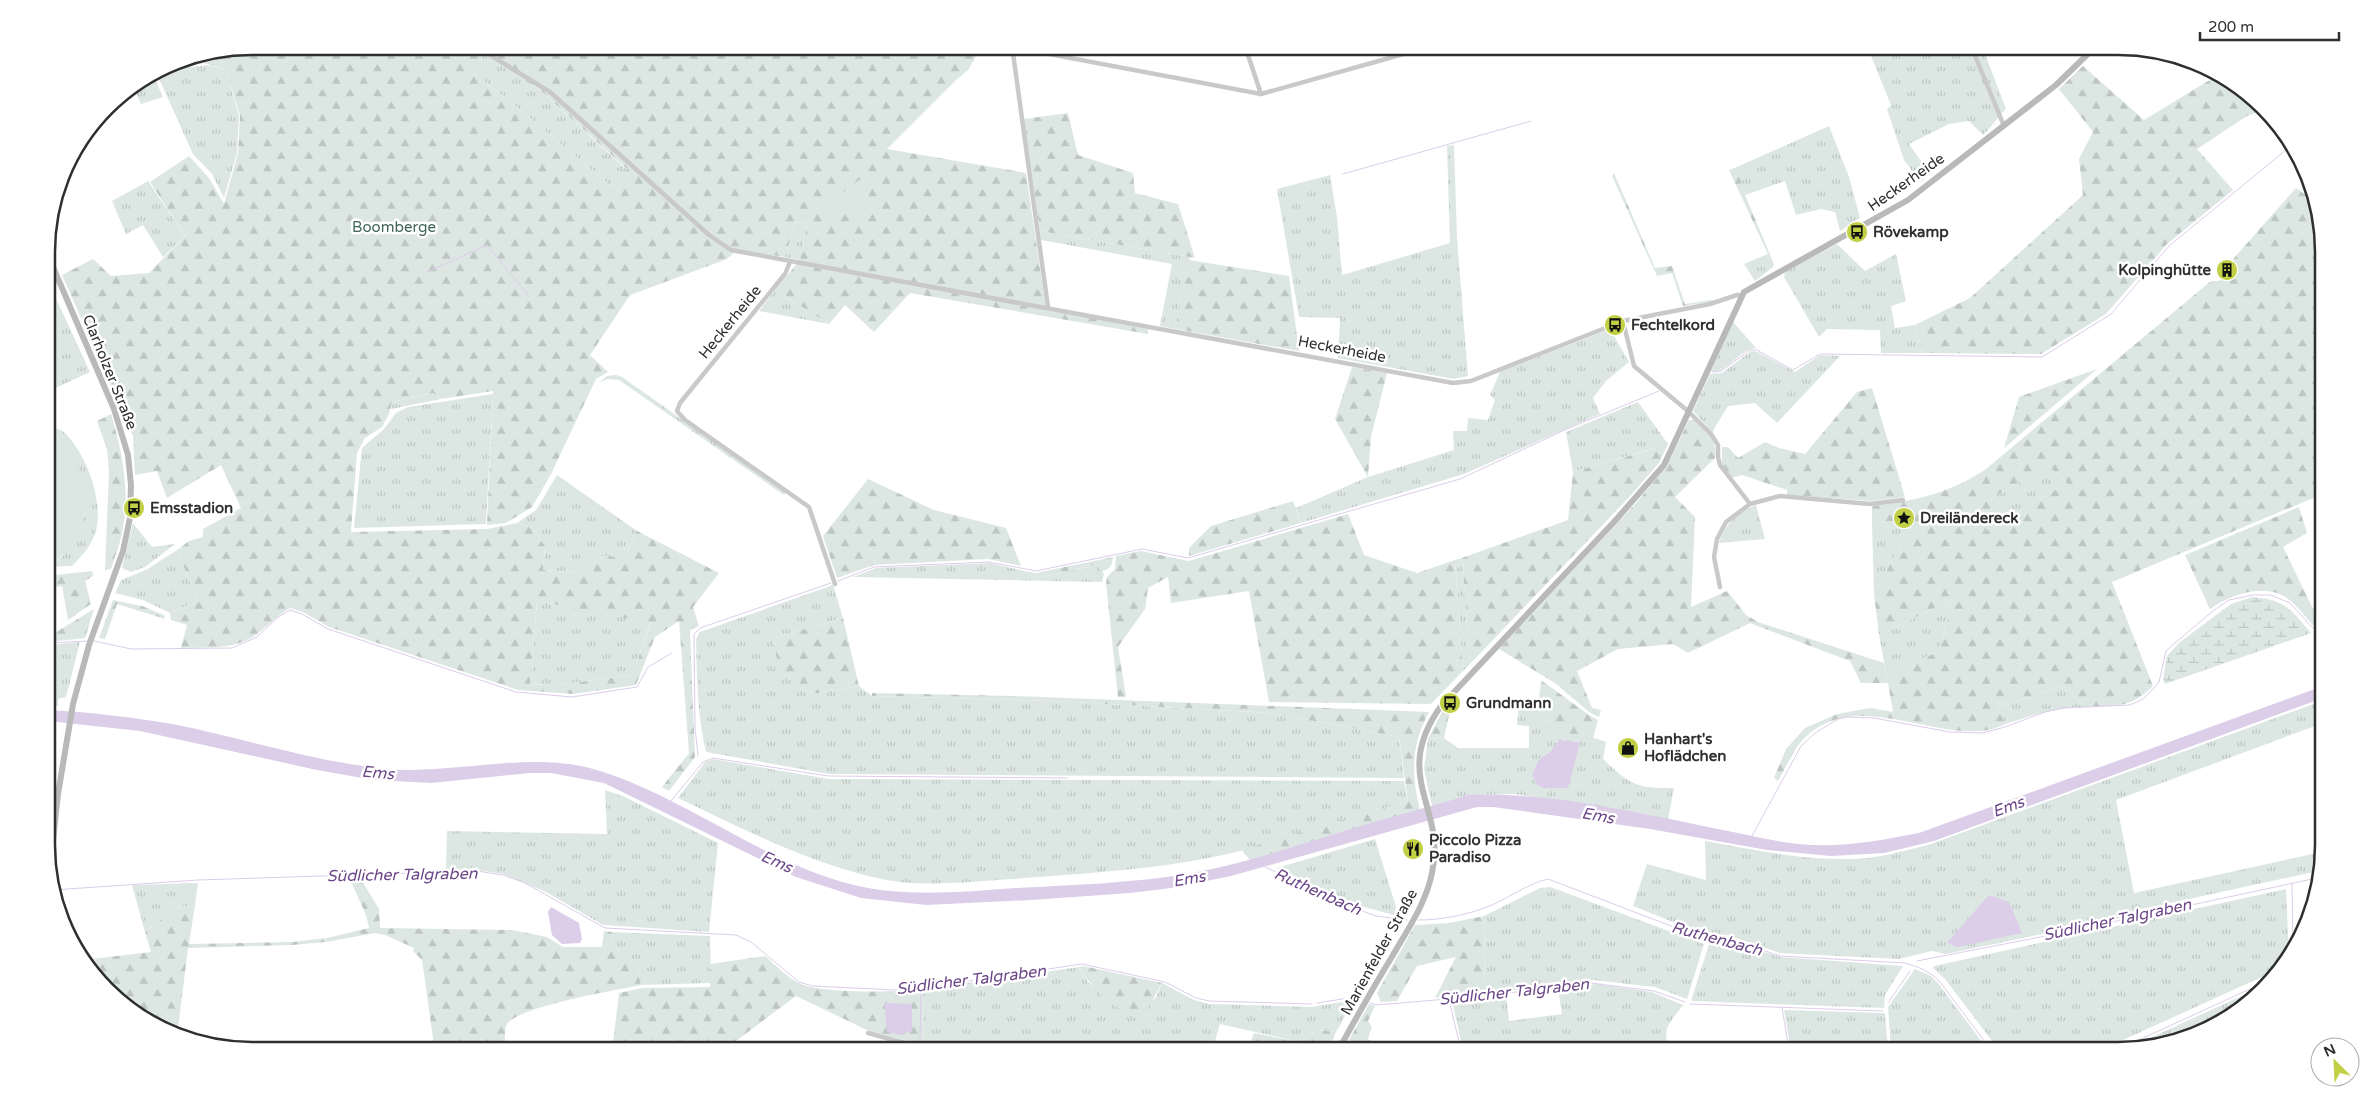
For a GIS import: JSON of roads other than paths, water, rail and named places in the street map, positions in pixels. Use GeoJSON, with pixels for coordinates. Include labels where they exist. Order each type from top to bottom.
{"type":"FeatureCollection","features":[{"type":"Feature","properties":{"kind":"main road","name":"Heckerheide"},"geometry":{"type":"LineString","coordinates":[[1493,650],[1613,523],[1664,465],[1742,296],[1752,287],[1908,200],[2071,73],[2088,55]]}},
{"type":"Feature","properties":{"kind":"main road","name":"Clarholzer Straße"},"geometry":{"type":"LineString","coordinates":[[55,272],[114,409],[128,455],[131,485],[128,530],[116,575],[96,624],[72,706],[67,729],[55,827]]}},
{"type":"Feature","properties":{"kind":"main road","name":"Marienfelder Straße"},"geometry":{"type":"LineString","coordinates":[[1343,1042],[1401,940],[1429,886],[1435,856],[1431,825],[1418,769],[1420,750],[1427,729],[1441,706],[1493,650]]}},
{"type":"Feature","properties":{"kind":"street"},"geometry":{"type":"LineString","coordinates":[[490,55],[550,92],[709,235],[726,248],[790,262]]}},
{"type":"Feature","properties":{"kind":"street"},"geometry":{"type":"LineString","coordinates":[[1013,55],[1048,307]]}},
{"type":"Feature","properties":{"kind":"street"},"geometry":{"type":"LineString","coordinates":[[1054,55],[1261,94],[1400,55]]}},
{"type":"Feature","properties":{"kind":"street"},"geometry":{"type":"LineString","coordinates":[[1249,55],[1261,94]]}},
{"type":"Feature","properties":{"kind":"street"},"geometry":{"type":"LineString","coordinates":[[1975,55],[2004,126]]}},
{"type":"Feature","properties":{"kind":"street","name":"Heckerheide"},"geometry":{"type":"LineString","coordinates":[[835,584],[809,507],[684,420],[677,411],[680,403],[786,274],[790,262],[1048,307],[1453,383],[1471,381],[1623,321],[1710,304],[1737,294],[1742,296]]}},
{"type":"Feature","properties":{"kind":"street"},"geometry":{"type":"LineString","coordinates":[[1623,321],[1634,366],[1689,412],[1711,434],[1718,445],[1720,465],[1750,504]]}},
{"type":"Feature","properties":{"kind":"street"},"geometry":{"type":"LineString","coordinates":[[1720,587],[1714,557],[1717,539],[1726,522],[1750,504],[1780,496],[1870,504],[1903,500]]}},
{"type":"Feature","properties":{"kind":"street"},"geometry":{"type":"LineString","coordinates":[[868,1033],[901,1042]]}},
{"type":"Feature","properties":{"kind":"water","name":"Ems"},"geometry":{"type":"Polygon","coordinates":[[[2315,689],[2315,701],[1934,841],[1884,853],[1831,856],[1767,850],[1650,829],[1493,807],[1477,807],[1231,876],[1171,888],[1031,900],[926,905],[861,898],[796,877],[604,783],[551,773],[530,773],[431,783],[374,780],[317,770],[140,731],[55,722],[55,710],[94,713],[172,724],[333,761],[388,769],[441,769],[521,762],[548,762],[574,765],[600,771],[637,785],[779,857],[815,873],[852,885],[891,891],[938,893],[1104,883],[1192,873],[1249,860],[1468,795],[1535,797],[1604,806],[1798,844],[1844,844],[1919,833],[2315,689]]]}},
{"type":"Feature","properties":{"kind":"water"},"geometry":{"type":"Polygon","coordinates":[[[1568,740],[1580,743],[1568,788],[1544,788],[1537,785],[1532,774],[1539,759],[1550,752],[1557,742],[1568,740]]]}},
{"type":"Feature","properties":{"kind":"water"},"geometry":{"type":"Polygon","coordinates":[[[1989,895],[2009,902],[2022,933],[1958,947],[1947,943],[1989,895]]]}},
{"type":"Feature","properties":{"kind":"water"},"geometry":{"type":"Polygon","coordinates":[[[551,907],[579,923],[582,939],[580,943],[562,944],[552,935],[548,912],[551,907]]]}},
{"type":"Feature","properties":{"kind":"water"},"geometry":{"type":"Polygon","coordinates":[[[884,1003],[912,1004],[912,1030],[902,1035],[887,1032],[884,1003]]]}},
{"type":"Feature","properties":{"kind":"waterway"},"geometry":{"type":"LineString","coordinates":[[1343,174],[1531,121]]}},
{"type":"Feature","properties":{"kind":"waterway"},"geometry":{"type":"LineString","coordinates":[[1712,372],[1721,371],[1750,350],[1757,350],[1793,370],[1820,354],[2042,357],[2111,314],[2169,246],[2286,150]]}},
{"type":"Feature","properties":{"kind":"waterway"},"geometry":{"type":"LineString","coordinates":[[427,272],[487,245],[529,296]]}},
{"type":"Feature","properties":{"kind":"waterway"},"geometry":{"type":"LineString","coordinates":[[838,581],[874,567],[989,562],[1036,571],[1142,549],[1188,558],[1460,479],[1567,429],[1659,391]]}},
{"type":"Feature","properties":{"kind":"waterway"},"geometry":{"type":"LineString","coordinates":[[698,756],[695,728],[694,634],[700,628],[831,583]]}},
{"type":"Feature","properties":{"kind":"waterway"},"geometry":{"type":"LineString","coordinates":[[1752,836],[1801,746],[1815,733],[1838,719],[1847,717],[1874,718],[1950,732],[1982,733],[2005,727],[2045,712],[2064,708],[2130,705],[2143,699],[2159,682],[2166,651],[2214,610],[2229,600],[2253,595],[2271,595],[2290,603],[2315,630]]}},
{"type":"Feature","properties":{"kind":"waterway"},"geometry":{"type":"LineString","coordinates":[[94,641],[131,649],[232,648],[257,637],[277,618],[290,610],[302,614],[328,629],[516,692],[572,697],[637,687],[648,667],[672,653]]}},
{"type":"Feature","properties":{"kind":"waterway"},"geometry":{"type":"LineString","coordinates":[[55,643],[88,641]]}},
{"type":"Feature","properties":{"kind":"waterway"},"geometry":{"type":"LineString","coordinates":[[670,802],[703,762],[713,758],[828,776],[1068,778]]}},
{"type":"Feature","properties":{"kind":"waterway","name":"Ruthenbach"},"geometry":{"type":"LineString","coordinates":[[1265,867],[1351,907],[1376,916],[1407,920]]}},
{"type":"Feature","properties":{"kind":"waterway","name":"Südlicher Talgraben"},"geometry":{"type":"LineString","coordinates":[[60,889],[198,880],[477,871],[503,875],[525,883],[605,928],[736,935],[751,942],[799,982],[813,986],[894,990],[928,987],[1082,964],[1165,982],[1196,998],[1209,1001],[1312,1004]]}},
{"type":"Feature","properties":{"kind":"waterway","name":"Ruthenbach"},"geometry":{"type":"LineString","coordinates":[[1419,920],[1445,918],[1479,910],[1495,904],[1532,884],[1548,879],[1700,937],[1724,938],[1781,956],[1905,963],[1919,968],[1928,972],[1940,982],[1985,1042]]}},
{"type":"Feature","properties":{"kind":"waterway","name":"Südlicher Talgraben"},"geometry":{"type":"LineString","coordinates":[[1917,961],[2061,933],[2312,879]]}},
{"type":"Feature","properties":{"kind":"waterway"},"geometry":{"type":"LineString","coordinates":[[2292,883],[2293,936]]}},
{"type":"Feature","properties":{"kind":"waterway","name":"Südlicher Talgraben"},"geometry":{"type":"LineString","coordinates":[[1888,1003],[1910,971]]}},
{"type":"Feature","properties":{"kind":"waterway","name":"Südlicher Talgraben"},"geometry":{"type":"LineString","coordinates":[[1370,1003],[1376,1005],[1483,996],[1591,983],[1654,991],[1685,1002]]}},
{"type":"Feature","properties":{"kind":"waterway"},"geometry":{"type":"LineString","coordinates":[[2136,1041],[2254,987]]}},
{"type":"Feature","properties":{"kind":"waterway"},"geometry":{"type":"LineString","coordinates":[[920,1042],[921,989]]}},
{"type":"Feature","properties":{"kind":"waterway","name":"Südlicher Talgraben"},"geometry":{"type":"LineString","coordinates":[[1317,1003],[1355,997],[1361,998]]}},
{"type":"Feature","properties":{"kind":"waterway"},"geometry":{"type":"LineString","coordinates":[[1449,1000],[1459,1042]]}},
{"type":"Feature","properties":{"kind":"waterway","name":"Südlicher Talgraben"},"geometry":{"type":"LineString","coordinates":[[1690,1004],[1883,1011]]}},
{"type":"Feature","properties":{"kind":"waterway"},"geometry":{"type":"LineString","coordinates":[[1782,1007],[1788,1042]]}},
{"type":"Feature","properties":{"kind":"waterway"},"geometry":{"type":"LineString","coordinates":[[1368,1040],[1373,1042]]}},
{"type":"Feature","properties":{"kind":"place","name":"Rövekamp"},"geometry":{"type":"Point","coordinates":[1857,232]}},
{"type":"Feature","properties":{"kind":"place","name":"Kolpinghütte"},"geometry":{"type":"Point","coordinates":[2227,270]}},
{"type":"Feature","properties":{"kind":"place","name":"Fechtelkord"},"geometry":{"type":"Point","coordinates":[1615,325]}},
{"type":"Feature","properties":{"kind":"place","name":"Emsstadion"},"geometry":{"type":"Point","coordinates":[134,508]}},
{"type":"Feature","properties":{"kind":"place","name":"Dreiländereck"},"geometry":{"type":"Point","coordinates":[1904,518]}},
{"type":"Feature","properties":{"kind":"place","name":"Grundmann"},"geometry":{"type":"Point","coordinates":[1450,703]}},
{"type":"Feature","properties":{"kind":"place","name":"Hanhart's Hoflädchen"},"geometry":{"type":"Point","coordinates":[1628,748]}},
{"type":"Feature","properties":{"kind":"place","name":"Piccolo Pizza Paradiso"},"geometry":{"type":"Point","coordinates":[1413,849]}},
{"type":"Feature","properties":{"kind":"park label","name":"Boomberge"},"geometry":{"type":"Point","coordinates":[394,227]}}]}
